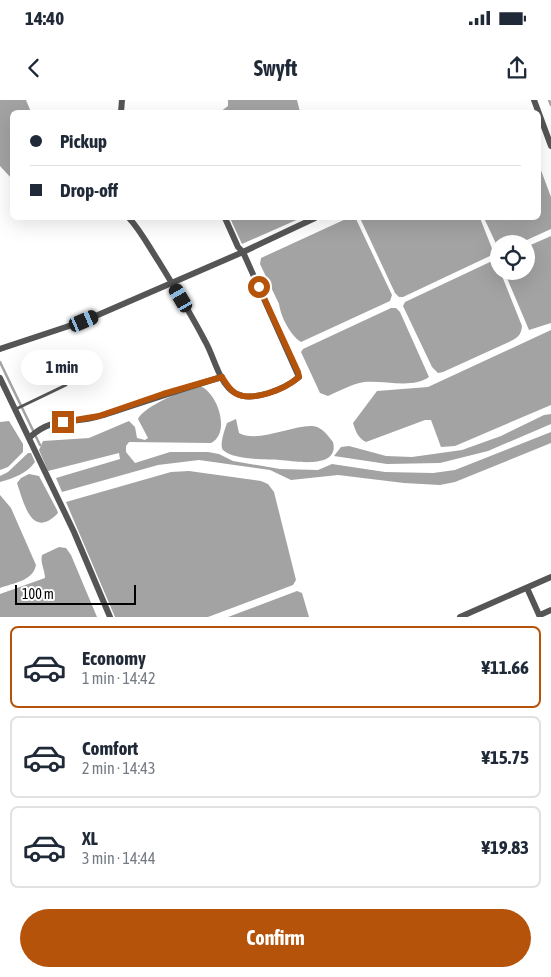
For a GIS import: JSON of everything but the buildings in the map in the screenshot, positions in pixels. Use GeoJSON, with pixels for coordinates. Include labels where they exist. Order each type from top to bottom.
{"type":"FeatureCollection","features":[{"type":"Feature","properties":{"kind":"street"},"geometry":{"type":"LineString","coordinates":[[541,124],[551,146]]}},
{"type":"Feature","properties":{"kind":"street"},"geometry":{"type":"LineString","coordinates":[[130,220],[173,283],[230,389],[243,396],[258,396],[292,383],[299,377],[243,252],[238,247],[226,220]]}},
{"type":"Feature","properties":{"kind":"street"},"geometry":{"type":"LineString","coordinates":[[0,349],[84,321],[243,252],[311,220]]}},
{"type":"Feature","properties":{"kind":"street"},"geometry":{"type":"LineString","coordinates":[[29,438],[38,430],[53,422],[99,416],[163,394],[222,377]]}},
{"type":"Feature","properties":{"kind":"street"},"geometry":{"type":"LineString","coordinates":[[0,378],[74,532],[110,617]]}},
{"type":"Feature","properties":{"kind":"street"},"geometry":{"type":"LineString","coordinates":[[460,617],[551,577]]}},
{"type":"Feature","properties":{"kind":"street"},"geometry":{"type":"LineString","coordinates":[[527,588],[540,616],[551,610]]}},
{"type":"Feature","properties":{"kind":"lane"},"geometry":{"type":"LineString","coordinates":[[15,410],[66,385]]}},
{"type":"Feature","properties":{"kind":"shaded area"},"geometry":{"type":"Polygon","coordinates":[[[0,100],[26,100],[30,110],[10,110],[10,177],[0,166],[0,100]]]}},
{"type":"Feature","properties":{"kind":"shaded area"},"geometry":{"type":"Polygon","coordinates":[[[228,100],[297,100],[300,110],[223,110],[228,106],[228,100]]]}},
{"type":"Feature","properties":{"kind":"shaded area"},"geometry":{"type":"Polygon","coordinates":[[[541,170],[551,197],[551,229],[535,236],[492,235],[485,220],[541,220],[541,170]]]}},
{"type":"Feature","properties":{"kind":"shaded area"},"geometry":{"type":"Polygon","coordinates":[[[231,220],[296,220],[242,244],[231,220]]]}},
{"type":"Feature","properties":{"kind":"shaded area"},"geometry":{"type":"Polygon","coordinates":[[[344,220],[356,220],[392,295],[390,301],[301,342],[293,335],[284,320],[279,304],[260,264],[261,258],[344,220]]]}},
{"type":"Feature","properties":{"kind":"shaded area"},"geometry":{"type":"Polygon","coordinates":[[[361,220],[481,220],[490,243],[490,256],[403,297],[399,297],[395,293],[361,220]]]}},
{"type":"Feature","properties":{"kind":"shaded area"},"geometry":{"type":"Polygon","coordinates":[[[551,236],[551,323],[529,330],[508,280],[535,280],[535,243],[551,236]]]}},
{"type":"Feature","properties":{"kind":"shaded area"},"geometry":{"type":"Polygon","coordinates":[[[490,262],[490,280],[504,280],[522,326],[521,332],[509,342],[438,373],[432,367],[403,306],[405,302],[490,262]]]}},
{"type":"Feature","properties":{"kind":"shaded area"},"geometry":{"type":"Polygon","coordinates":[[[391,308],[396,308],[400,312],[429,377],[415,383],[364,382],[328,396],[320,393],[301,352],[303,349],[391,308]]]}},
{"type":"Feature","properties":{"kind":"shaded area"},"geometry":{"type":"Polygon","coordinates":[[[551,330],[551,405],[455,446],[441,447],[431,420],[425,420],[366,442],[358,434],[353,423],[377,391],[428,387],[551,330]]]}},
{"type":"Feature","properties":{"kind":"shaded area"},"geometry":{"type":"Polygon","coordinates":[[[200,386],[212,396],[220,413],[220,431],[217,438],[211,443],[129,442],[126,446],[126,452],[135,463],[170,452],[208,452],[219,454],[233,461],[280,469],[318,470],[332,464],[385,472],[433,473],[455,470],[551,432],[551,443],[455,482],[440,485],[404,483],[338,475],[291,480],[270,470],[199,460],[158,465],[62,492],[56,478],[120,459],[119,453],[48,471],[39,450],[43,441],[89,438],[129,421],[135,427],[137,438],[145,440],[148,438],[138,419],[142,414],[166,399],[200,386]]]}},
{"type":"Feature","properties":{"kind":"shaded area"},"geometry":{"type":"Polygon","coordinates":[[[551,414],[551,424],[488,451],[440,463],[387,464],[334,456],[341,447],[349,446],[386,456],[412,457],[462,450],[501,436],[544,415],[551,414]]]}},
{"type":"Feature","properties":{"kind":"shaded area"},"geometry":{"type":"Polygon","coordinates":[[[236,419],[239,433],[248,436],[258,436],[303,427],[312,426],[319,428],[333,442],[333,451],[330,457],[314,462],[234,456],[223,450],[222,445],[227,423],[236,419]]]}},
{"type":"Feature","properties":{"kind":"shaded area"},"geometry":{"type":"Polygon","coordinates":[[[9,421],[23,444],[23,452],[8,467],[0,470],[0,422],[9,421]]]}},
{"type":"Feature","properties":{"kind":"shaded area"},"geometry":{"type":"Polygon","coordinates":[[[28,453],[31,453],[35,462],[28,470],[0,482],[0,476],[8,472],[28,453]]]}},
{"type":"Feature","properties":{"kind":"shaded area"},"geometry":{"type":"Polygon","coordinates":[[[189,471],[261,481],[268,484],[274,492],[296,580],[293,585],[208,617],[115,617],[66,502],[171,472],[189,471]]]}},
{"type":"Feature","properties":{"kind":"shaded area"},"geometry":{"type":"Polygon","coordinates":[[[29,474],[39,476],[58,513],[42,523],[35,521],[30,516],[17,483],[21,478],[29,474]]]}},
{"type":"Feature","properties":{"kind":"shaded area"},"geometry":{"type":"Polygon","coordinates":[[[0,495],[11,508],[36,565],[31,575],[27,578],[0,588],[0,495]]]}},
{"type":"Feature","properties":{"kind":"shaded area"},"geometry":{"type":"Polygon","coordinates":[[[59,547],[66,548],[71,555],[97,617],[0,617],[0,594],[45,578],[42,555],[59,547]]]}},
{"type":"Feature","properties":{"kind":"shaded area"},"geometry":{"type":"Polygon","coordinates":[[[297,591],[302,593],[309,617],[228,617],[297,591]]]}},
{"type":"Feature","properties":{"kind":"waterway"},"geometry":{"type":"LineString","coordinates":[[549,100],[551,105]]}},
{"type":"Feature","properties":{"kind":"waterway"},"geometry":{"type":"LineString","coordinates":[[0,362],[40,445]]}},
{"type":"Feature","properties":{"kind":"route"},"geometry":{"type":"LineString","coordinates":[[63,422],[85,420],[222,377],[230,389],[243,396],[258,396],[292,383],[299,377],[298,372],[259,287]]}}]}
